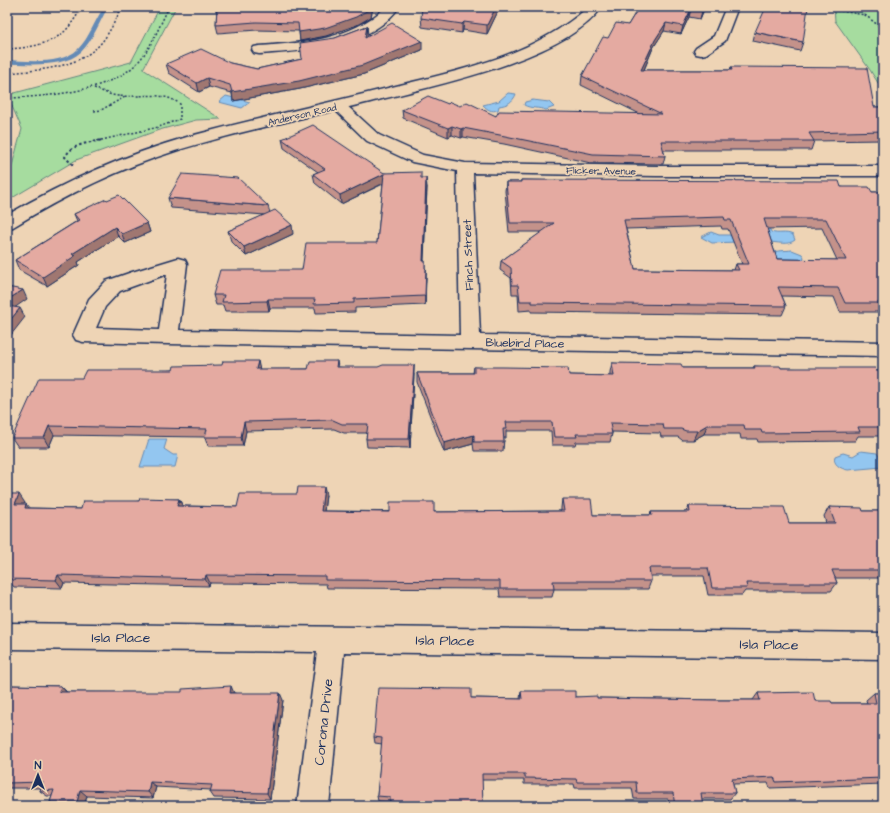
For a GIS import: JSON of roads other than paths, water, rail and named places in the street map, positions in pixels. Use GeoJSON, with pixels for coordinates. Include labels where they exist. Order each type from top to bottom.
{"type":"FeatureCollection","features":[{"type":"Feature","properties":{"kind":"street"},"geometry":{"type":"LineString","coordinates":[[259,50],[306,47],[332,42],[373,24],[387,14],[393,7]]}},
{"type":"Feature","properties":{"kind":"street","name":"Anderson Road"},"geometry":{"type":"LineString","coordinates":[[7,223],[38,204],[85,181],[132,161],[191,141],[339,106],[462,73],[532,49],[565,31],[596,7]]}},
{"type":"Feature","properties":{"kind":"street"},"geometry":{"type":"LineString","coordinates":[[701,51],[720,38],[732,7]]}},
{"type":"Feature","properties":{"kind":"street","name":"Flicker Avenue"},"geometry":{"type":"LineString","coordinates":[[339,106],[373,138],[391,147],[418,159],[465,168],[656,171],[882,171]]}},
{"type":"Feature","properties":{"kind":"street","name":"Finch Street"},"geometry":{"type":"LineString","coordinates":[[465,168],[470,342]]}},
{"type":"Feature","properties":{"kind":"street","name":"Bluebird Place"},"geometry":{"type":"LineString","coordinates":[[168,337],[178,264],[113,286],[96,304],[83,334],[168,337],[883,349]]}},
{"type":"Feature","properties":{"kind":"street","name":"Isla Place"},"geometry":{"type":"LineString","coordinates":[[7,636],[332,638],[883,646]]}},
{"type":"Feature","properties":{"kind":"street","name":"Corona Drive"},"geometry":{"type":"LineString","coordinates":[[313,806],[332,638]]}},
{"type":"Feature","properties":{"kind":"water"},"geometry":{"type":"Polygon","coordinates":[[[508,93],[516,94],[509,103],[499,106],[498,110],[490,110],[483,105],[499,101],[508,93]]]}},
{"type":"Feature","properties":{"kind":"water"},"geometry":{"type":"Polygon","coordinates":[[[226,96],[250,102],[242,108],[219,102],[226,96]]]}},
{"type":"Feature","properties":{"kind":"water"},"geometry":{"type":"Polygon","coordinates":[[[533,100],[549,102],[554,107],[546,110],[524,105],[525,102],[533,100]]]}},
{"type":"Feature","properties":{"kind":"water"},"geometry":{"type":"Polygon","coordinates":[[[764,228],[769,228],[771,232],[774,233],[793,235],[795,240],[789,243],[768,242],[764,228]]]}},
{"type":"Feature","properties":{"kind":"water"},"geometry":{"type":"Polygon","coordinates":[[[711,232],[719,235],[732,235],[737,242],[712,243],[701,237],[711,232]]]}},
{"type":"Feature","properties":{"kind":"water"},"geometry":{"type":"Polygon","coordinates":[[[792,250],[802,254],[804,257],[802,262],[771,260],[772,253],[774,252],[792,250]]]}},
{"type":"Feature","properties":{"kind":"water"},"geometry":{"type":"Polygon","coordinates":[[[149,439],[167,439],[164,449],[173,455],[178,455],[175,467],[140,467],[149,439]]]}},
{"type":"Feature","properties":{"kind":"water"},"geometry":{"type":"Polygon","coordinates":[[[861,451],[877,453],[883,463],[882,467],[848,470],[843,469],[836,464],[834,459],[835,456],[843,453],[853,456],[861,451]]]}},
{"type":"Feature","properties":{"kind":"water"},"geometry":{"type":"Polygon","coordinates":[[[532,802],[598,803],[598,806],[533,806],[532,802]]]}},
{"type":"Feature","properties":{"kind":"waterway"},"geometry":{"type":"LineString","coordinates":[[7,62],[56,61],[74,55],[84,45],[106,7]]}}]}
